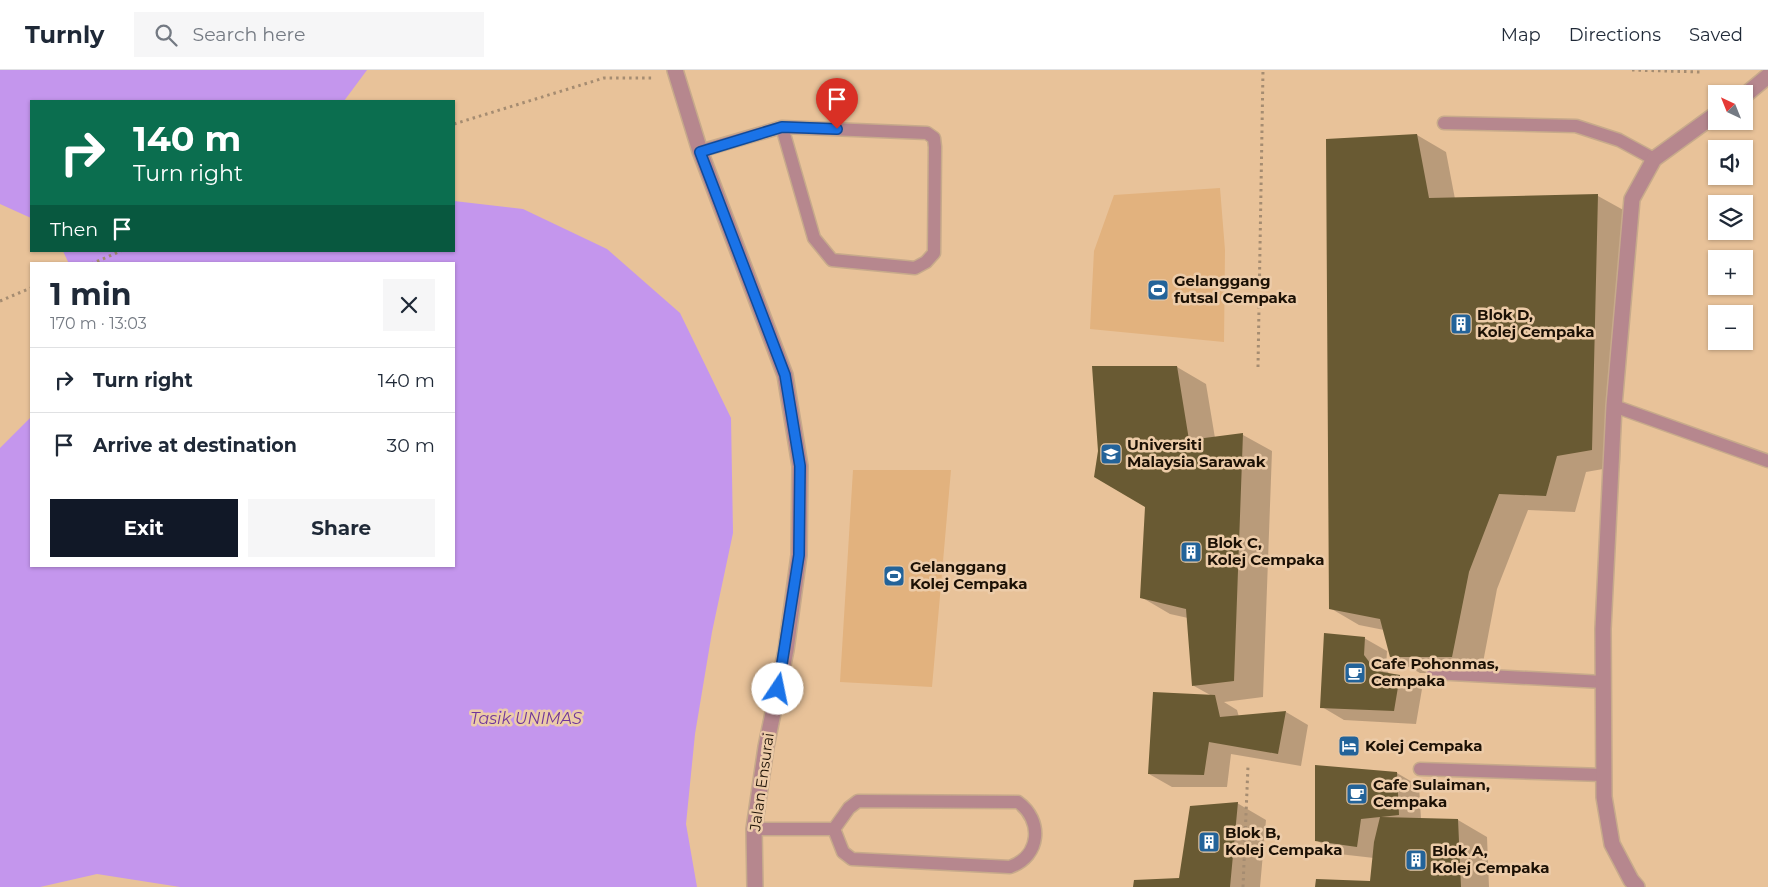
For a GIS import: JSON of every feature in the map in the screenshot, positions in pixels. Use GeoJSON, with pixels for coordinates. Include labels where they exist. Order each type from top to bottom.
{"type":"FeatureCollection","features":[{"type":"Feature","properties":{"kind":"street","name":"Jalan Ensurai"},"geometry":{"type":"LineString","coordinates":[[675,74],[700,152],[785,375],[800,466],[799,555],[786,650],[766,747],[754,829],[755,887]]}},
{"type":"Feature","properties":{"kind":"street"},"geometry":{"type":"LineString","coordinates":[[1753,88],[1768,76]]}},
{"type":"Feature","properties":{"kind":"street"},"geometry":{"type":"LineString","coordinates":[[1636,887],[1630,880],[1612,844],[1604,797],[1603,682],[1603,629],[1614,406],[1632,200],[1654,160],[1678,140],[1708,119]]}},
{"type":"Feature","properties":{"kind":"lane"},"geometry":{"type":"LineString","coordinates":[[1444,123],[1576,126],[1619,140],[1654,160]]}},
{"type":"Feature","properties":{"kind":"lane"},"geometry":{"type":"LineString","coordinates":[[700,152],[782,127],[927,133],[934,138],[934,253],[926,262],[915,268],[832,260],[814,238],[782,127]]}},
{"type":"Feature","properties":{"kind":"lane"},"geometry":{"type":"LineString","coordinates":[[1614,406],[1768,461]]}},
{"type":"Feature","properties":{"kind":"lane"},"geometry":{"type":"LineString","coordinates":[[1433,673],[1603,682]]}},
{"type":"Feature","properties":{"kind":"lane"},"geometry":{"type":"LineString","coordinates":[[1420,769],[1604,776]]}},
{"type":"Feature","properties":{"kind":"lane"},"geometry":{"type":"LineString","coordinates":[[858,801],[1018,802],[1029,810],[1036,826],[1030,853],[1021,863],[1010,867],[852,859],[843,852],[834,829],[849,808],[858,801]]}},
{"type":"Feature","properties":{"kind":"lane"},"geometry":{"type":"LineString","coordinates":[[754,829],[834,829]]}},
{"type":"Feature","properties":{"kind":"path"},"geometry":{"type":"LineString","coordinates":[[1258,367],[1263,70]]}},
{"type":"Feature","properties":{"kind":"path"},"geometry":{"type":"LineString","coordinates":[[1632,70],[1700,72]]}},
{"type":"Feature","properties":{"kind":"path"},"geometry":{"type":"LineString","coordinates":[[455,124],[604,78],[675,74]]}},
{"type":"Feature","properties":{"kind":"path"},"geometry":{"type":"LineString","coordinates":[[96,262],[119,252]]}},
{"type":"Feature","properties":{"kind":"path"},"geometry":{"type":"LineString","coordinates":[[0,301],[30,288]]}},
{"type":"Feature","properties":{"kind":"path"},"geometry":{"type":"LineString","coordinates":[[1243,887],[1248,766]]}},
{"type":"Feature","properties":{"kind":"shaded area","name":"Universiti Malaysia Sarawak"},"geometry":{"type":"Polygon","coordinates":[[[0,70],[1768,70],[1768,887],[0,887],[0,70]]]}},
{"type":"Feature","properties":{"kind":"shaded area","name":"Gelanggang futsal Cempaka"},"geometry":{"type":"Polygon","coordinates":[[[1220,188],[1225,250],[1224,342],[1090,329],[1094,251],[1114,195],[1220,188]]]}},
{"type":"Feature","properties":{"kind":"shaded area","name":"Gelanggang Kolej Cempaka"},"geometry":{"type":"Polygon","coordinates":[[[853,470],[951,470],[932,687],[840,682],[853,470]]]}},
{"type":"Feature","properties":{"kind":"water"},"geometry":{"type":"Polygon","coordinates":[[[0,70],[367,70],[345,100],[30,100],[30,218],[0,204],[0,70]]]}},
{"type":"Feature","properties":{"kind":"water","name":"Tasik UNIMAS"},"geometry":{"type":"Polygon","coordinates":[[[455,201],[523,209],[607,249],[680,313],[731,418],[733,533],[712,632],[695,734],[686,824],[697,887],[180,887],[97,874],[40,887],[0,887],[0,448],[30,418],[30,567],[455,567],[455,262],[68,262],[63,252],[455,252],[455,201]]]}},
{"type":"Feature","properties":{"kind":"building","name":"Blok D, Kolej Cempaka"},"geometry":{"type":"Polygon","coordinates":[[[1417,134],[1429,198],[1598,194],[1592,450],[1557,456],[1546,496],[1499,494],[1469,572],[1452,657],[1390,657],[1380,619],[1329,609],[1326,139],[1417,134]]]}},
{"type":"Feature","properties":{"kind":"building","name":"Blok C, Kolej Cempaka"},"geometry":{"type":"Polygon","coordinates":[[[1092,366],[1177,366],[1189,440],[1243,433],[1234,681],[1192,686],[1186,609],[1140,598],[1145,507],[1094,477],[1098,451],[1092,366]]]}},
{"type":"Feature","properties":{"kind":"building","name":"Cafe Pohonmas, Cempaka"},"geometry":{"type":"Polygon","coordinates":[[[1324,633],[1365,637],[1364,655],[1376,671],[1400,675],[1394,711],[1320,708],[1324,633]]]}},
{"type":"Feature","properties":{"kind":"building"},"geometry":{"type":"Polygon","coordinates":[[[1153,692],[1215,695],[1220,717],[1286,711],[1278,754],[1209,742],[1204,775],[1148,774],[1153,692]]]}},
{"type":"Feature","properties":{"kind":"building"},"geometry":{"type":"Polygon","coordinates":[[[1315,765],[1397,772],[1399,815],[1381,817],[1458,819],[1461,887],[1315,887],[1316,879],[1370,881],[1374,842],[1380,817],[1361,819],[1357,847],[1315,841],[1315,765]]]}},
{"type":"Feature","properties":{"kind":"building","name":"Blok B, Kolej Cempaka"},"geometry":{"type":"Polygon","coordinates":[[[1238,802],[1230,887],[1133,887],[1134,880],[1179,878],[1190,806],[1238,802]]]}},
{"type":"Feature","properties":{"kind":"place","name":"Gelanggang futsal Cempaka"},"geometry":{"type":"Point","coordinates":[1158,290]}},
{"type":"Feature","properties":{"kind":"place","name":"Blok D, Kolej Cempaka"},"geometry":{"type":"Point","coordinates":[1461,324]}},
{"type":"Feature","properties":{"kind":"place","name":"Universiti Malaysia Sarawak"},"geometry":{"type":"Point","coordinates":[1111,454]}},
{"type":"Feature","properties":{"kind":"place","name":"Blok C, Kolej Cempaka"},"geometry":{"type":"Point","coordinates":[1191,552]}},
{"type":"Feature","properties":{"kind":"place","name":"Gelanggang Kolej Cempaka"},"geometry":{"type":"Point","coordinates":[894,576]}},
{"type":"Feature","properties":{"kind":"place","name":"Cafe Pohonmas, Cempaka"},"geometry":{"type":"Point","coordinates":[1355,673]}},
{"type":"Feature","properties":{"kind":"place","name":"Kolej Cempaka"},"geometry":{"type":"Point","coordinates":[1349,746]}},
{"type":"Feature","properties":{"kind":"place","name":"Cafe Sulaiman, Cempaka"},"geometry":{"type":"Point","coordinates":[1357,794]}},
{"type":"Feature","properties":{"kind":"place","name":"Blok B, Kolej Cempaka"},"geometry":{"type":"Point","coordinates":[1209,842]}},
{"type":"Feature","properties":{"kind":"place","name":"Blok A, Kolej Cempaka"},"geometry":{"type":"Point","coordinates":[1416,860]}},
{"type":"Feature","properties":{"kind":"route"},"geometry":{"type":"LineString","coordinates":[[778,689],[786,650],[799,555],[800,466],[785,375],[700,152],[782,127],[837,129]]}}]}
